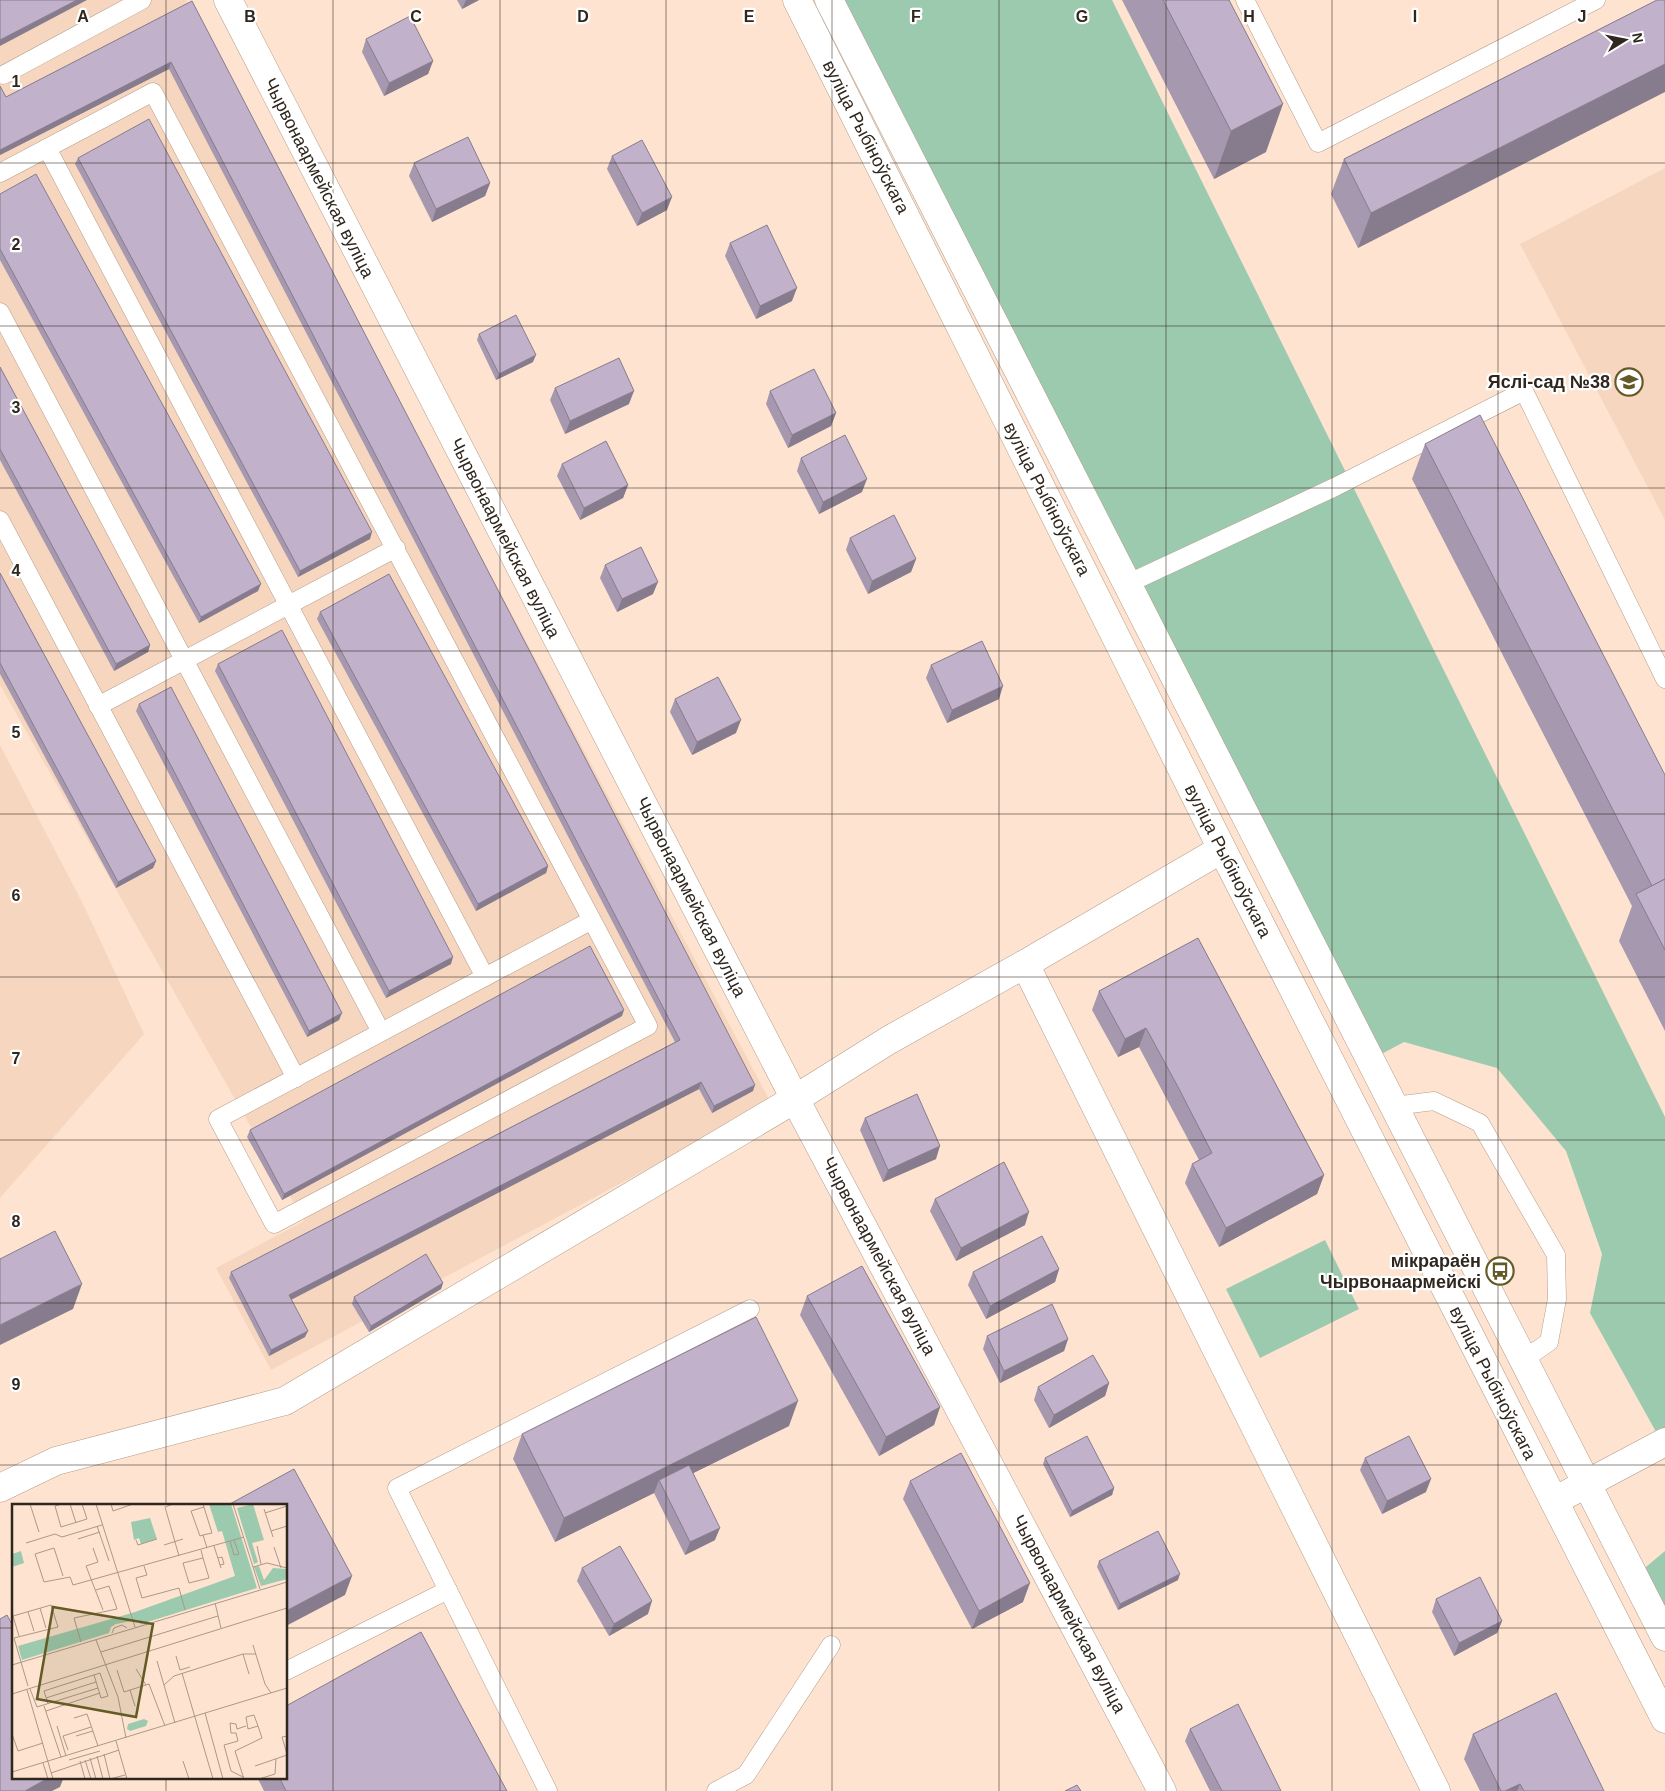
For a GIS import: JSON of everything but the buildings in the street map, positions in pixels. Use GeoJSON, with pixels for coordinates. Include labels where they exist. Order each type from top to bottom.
{"type":"FeatureCollection","features":[{"type":"Feature","properties":{"kind":"street","name":"Чырвонаармейская вуліца"},"geometry":{"type":"LineString","coordinates":[[228,0],[795,1099],[1162,1791]]}},
{"type":"Feature","properties":{"kind":"street","name":"вуліца Рыбіноўскага"},"geometry":{"type":"LineString","coordinates":[[797,0],[1222,849],[1665,1719]]}},
{"type":"Feature","properties":{"kind":"street","name":"вуліца Рыбіноўскага"},"geometry":{"type":"LineString","coordinates":[[829,0],[1665,1637]]}},
{"type":"Feature","properties":{"kind":"street"},"geometry":{"type":"LineString","coordinates":[[0,1488],[56,1461],[285,1401],[795,1099],[889,1040],[1025,964],[1222,849]]}},
{"type":"Feature","properties":{"kind":"street"},"geometry":{"type":"LineString","coordinates":[[1025,964],[1436,1791]]}},
{"type":"Feature","properties":{"kind":"street"},"geometry":{"type":"LineString","coordinates":[[1554,1502],[1665,1442]]}},
{"type":"Feature","properties":{"kind":"lane"},"geometry":{"type":"LineString","coordinates":[[3,75],[142,0]]}},
{"type":"Feature","properties":{"kind":"lane"},"geometry":{"type":"LineString","coordinates":[[1245,0],[1318,143],[1596,0]]}},
{"type":"Feature","properties":{"kind":"lane"},"geometry":{"type":"LineString","coordinates":[[0,173],[153,92],[396,548],[648,1026],[274,1224],[218,1119],[592,920]]}},
{"type":"Feature","properties":{"kind":"lane"},"geometry":{"type":"LineString","coordinates":[[46,148],[486,977]]}},
{"type":"Feature","properties":{"kind":"lane"},"geometry":{"type":"LineString","coordinates":[[0,312],[381,1032]]}},
{"type":"Feature","properties":{"kind":"lane"},"geometry":{"type":"LineString","coordinates":[[1127,584],[1335,487],[1524,391],[1665,679]]}},
{"type":"Feature","properties":{"kind":"lane"},"geometry":{"type":"LineString","coordinates":[[0,520],[296,1078]]}},
{"type":"Feature","properties":{"kind":"lane"},"geometry":{"type":"LineString","coordinates":[[98,706],[396,548]]}},
{"type":"Feature","properties":{"kind":"lane"},"geometry":{"type":"LineString","coordinates":[[1394,1106],[1434,1101],[1480,1123],[1556,1255],[1557,1300],[1549,1342],[1523,1360]]}},
{"type":"Feature","properties":{"kind":"lane"},"geometry":{"type":"LineString","coordinates":[[548,1791],[397,1488],[750,1309]]}},
{"type":"Feature","properties":{"kind":"lane"},"geometry":{"type":"LineString","coordinates":[[288,1670],[448,1590]]}},
{"type":"Feature","properties":{"kind":"lane"},"geometry":{"type":"LineString","coordinates":[[716,1791],[746,1775],[831,1644]]}},
{"type":"Feature","properties":{"kind":"shaded area"},"geometry":{"type":"Polygon","coordinates":[[[0,0],[186,0],[771,1103],[271,1370],[216,1268],[304,1221],[0,685],[0,0]]]}},
{"type":"Feature","properties":{"kind":"shaded area","name":"Яслі-сад №38"},"geometry":{"type":"Polygon","coordinates":[[[1665,168],[1665,520],[1520,244],[1665,168]]]}},
{"type":"Feature","properties":{"kind":"shaded area"},"geometry":{"type":"Polygon","coordinates":[[[0,745],[83,904],[144,1034],[0,1198],[0,745]]]}},
{"type":"Feature","properties":{"kind":"green space"},"geometry":{"type":"Polygon","coordinates":[[[833,0],[1112,0],[1665,1117],[1665,1448],[1590,1313],[1602,1254],[1566,1151],[1497,1068],[1404,1042],[1372,1059],[833,0]]]}},
{"type":"Feature","properties":{"kind":"green space"},"geometry":{"type":"Polygon","coordinates":[[[1325,1240],[1359,1309],[1260,1358],[1226,1289],[1325,1240]]]}},
{"type":"Feature","properties":{"kind":"green space"},"geometry":{"type":"Polygon","coordinates":[[[1665,1551],[1665,1636],[1634,1577],[1665,1551]]]}},
{"type":"Feature","properties":{"kind":"place","name":"Яслі-сад №38"},"geometry":{"type":"Point","coordinates":[1629,382]}},
{"type":"Feature","properties":{"kind":"place","name":"мікрараён Чырвонаармейскі"},"geometry":{"type":"Point","coordinates":[1500,1271]}}]}
